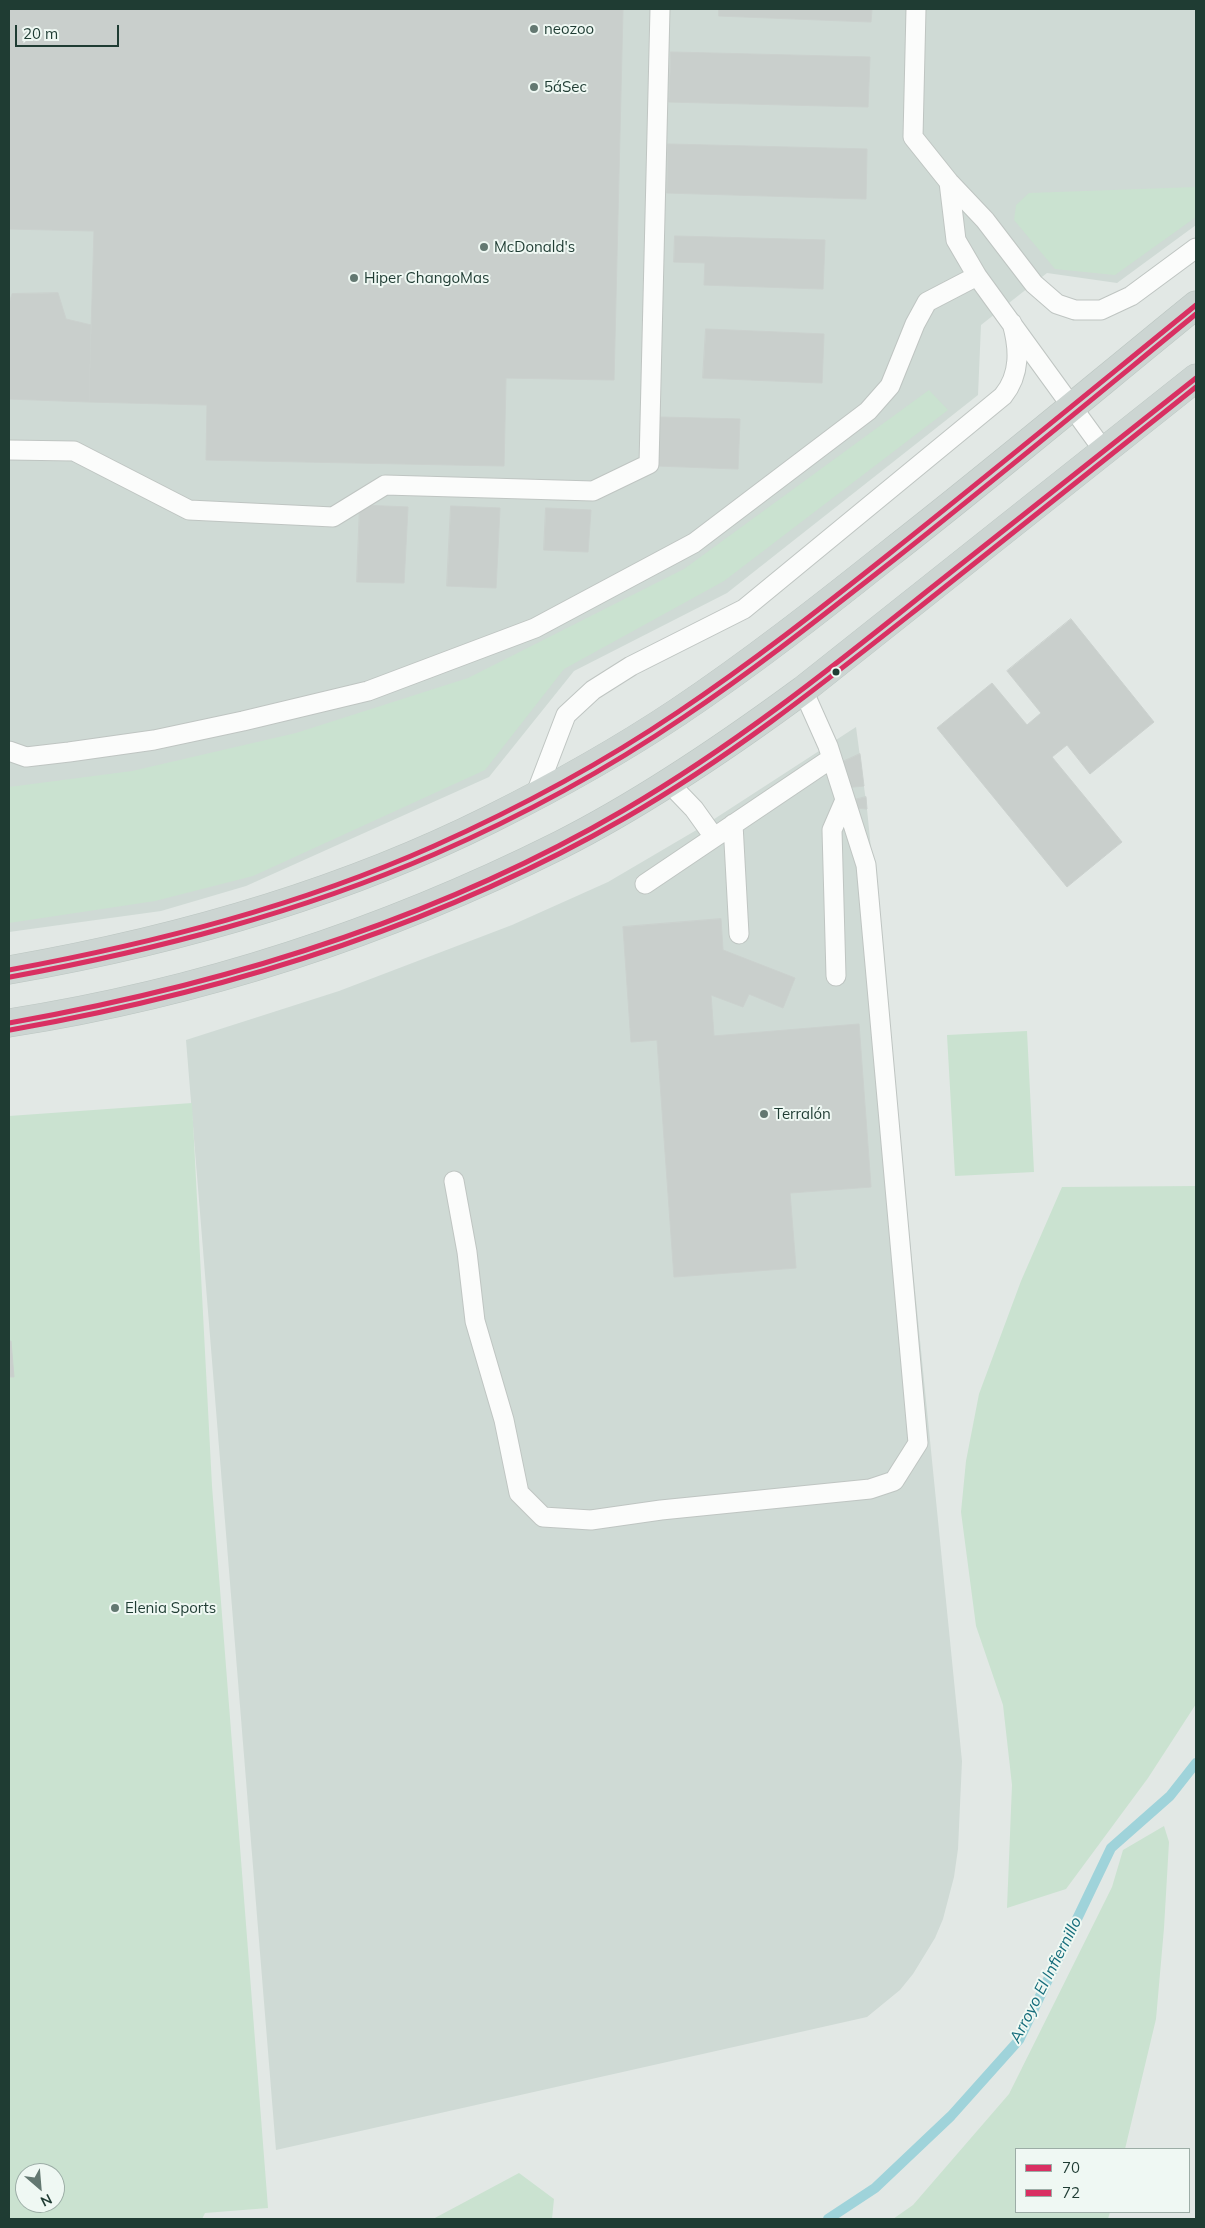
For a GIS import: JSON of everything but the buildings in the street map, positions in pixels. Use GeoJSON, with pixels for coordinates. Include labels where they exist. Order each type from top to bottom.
{"type":"FeatureCollection","features":[{"type":"Feature","properties":{"kind":"main road"},"geometry":{"type":"LineString","coordinates":[[9,970],[64,960],[169,936],[285,903],[385,866],[442,842],[535,796],[639,736],[742,667],[903,543],[1196,304]]}},
{"type":"Feature","properties":{"kind":"main road"},"geometry":{"type":"LineString","coordinates":[[9,1023],[67,1014],[142,998],[295,955],[371,928],[438,901],[562,844],[668,782],[758,723],[803,690],[1196,378]]}},
{"type":"Feature","properties":{"kind":"lane"},"geometry":{"type":"LineString","coordinates":[[9,450],[74,451],[190,510],[333,517],[385,485],[593,491],[649,464],[660,9]]}},
{"type":"Feature","properties":{"kind":"lane"},"geometry":{"type":"LineString","coordinates":[[916,9],[913,137],[949,182],[985,220],[1034,284],[1057,304],[1075,310],[1101,310],[1131,296],[1196,248]]}},
{"type":"Feature","properties":{"kind":"lane"},"geometry":{"type":"LineString","coordinates":[[949,182],[956,240],[977,276],[1104,451]]}},
{"type":"Feature","properties":{"kind":"lane"},"geometry":{"type":"LineString","coordinates":[[9,751],[26,757],[69,752],[154,740],[243,721],[368,691],[535,628],[694,543],[868,411],[890,386],[915,324],[928,302],[977,276]]}},
{"type":"Feature","properties":{"kind":"lane"},"geometry":{"type":"LineString","coordinates":[[535,796],[566,715],[593,690],[631,666],[744,609],[1003,396],[1014,379],[1017,358],[1012,323]]}},
{"type":"Feature","properties":{"kind":"lane"},"geometry":{"type":"LineString","coordinates":[[454,1180],[467,1252],[475,1321],[504,1420],[520,1493],[543,1517],[591,1520],[660,1510],[870,1488],[894,1481],[918,1443],[866,865],[832,758],[803,690]]}},
{"type":"Feature","properties":{"kind":"lane"},"geometry":{"type":"LineString","coordinates":[[645,884],[832,758]]}},
{"type":"Feature","properties":{"kind":"lane"},"geometry":{"type":"LineString","coordinates":[[668,782],[694,809],[714,837]]}},
{"type":"Feature","properties":{"kind":"lane"},"geometry":{"type":"LineString","coordinates":[[836,976],[832,830],[845,800]]}},
{"type":"Feature","properties":{"kind":"lane"},"geometry":{"type":"LineString","coordinates":[[733,824],[739,934]]}},
{"type":"Feature","properties":{"kind":"shaded area"},"geometry":{"type":"Polygon","coordinates":[[[9,9],[1196,9],[1196,225],[1117,283],[1047,273],[981,325],[978,395],[727,593],[574,671],[489,777],[246,886],[161,911],[9,932],[9,9]]]}},
{"type":"Feature","properties":{"kind":"shaded area","name":"Terralón"},"geometry":{"type":"Polygon","coordinates":[[[856,727],[867,809],[962,1761],[958,1849],[954,1877],[943,1919],[935,1938],[913,1974],[900,1990],[867,2017],[276,2150],[186,1040],[339,991],[512,925],[608,882],[705,825],[856,727]]]}},
{"type":"Feature","properties":{"kind":"green space"},"geometry":{"type":"Polygon","coordinates":[[[1196,187],[1196,217],[1115,275],[1055,269],[1014,220],[1016,205],[1029,193],[1196,187]]]}},
{"type":"Feature","properties":{"kind":"green space"},"geometry":{"type":"Polygon","coordinates":[[[929,390],[948,410],[724,581],[564,669],[485,770],[253,876],[155,901],[9,923],[9,787],[132,771],[296,733],[468,678],[684,569],[929,390]]]}},
{"type":"Feature","properties":{"kind":"green space"},"geometry":{"type":"Polygon","coordinates":[[[1027,1031],[1034,1172],[955,1176],[947,1035],[1027,1031]]]}},
{"type":"Feature","properties":{"kind":"green space","name":"Elenia Sports"},"geometry":{"type":"Polygon","coordinates":[[[192,1103],[212,1486],[268,2208],[205,2213],[202,2219],[9,2219],[9,1116],[192,1103]]]}},
{"type":"Feature","properties":{"kind":"green space"},"geometry":{"type":"Polygon","coordinates":[[[1196,1186],[1196,1704],[1148,1778],[1066,1889],[1007,1908],[1012,1785],[1003,1705],[976,1626],[961,1512],[966,1461],[979,1394],[1021,1281],[1062,1187],[1196,1186]]]}},
{"type":"Feature","properties":{"kind":"green space"},"geometry":{"type":"Polygon","coordinates":[[[1164,1826],[1169,1842],[1156,2019],[1125,2148],[1015,2148],[1015,2213],[1110,2213],[1108,2219],[893,2219],[913,2205],[1009,2094],[1112,1887],[1123,1850],[1164,1826]]]}},
{"type":"Feature","properties":{"kind":"green space"},"geometry":{"type":"Polygon","coordinates":[[[519,2173],[554,2199],[552,2219],[433,2219],[519,2173]]]}},
{"type":"Feature","properties":{"kind":"waterway","name":"Arroyo El Infiernillo"},"geometry":{"type":"LineString","coordinates":[[828,2219],[875,2188],[951,2116],[1019,2040],[1111,1848],[1170,1796],[1196,1763]]}},
{"type":"Feature","properties":{"kind":"transit line","name":"70"},"geometry":{"type":"LineString","coordinates":[[9,970],[172,935],[331,887],[434,846],[559,784],[619,750],[678,712],[785,635],[928,523],[1196,305]]}},
{"type":"Feature","properties":{"kind":"transit line","name":"72"},"geometry":{"type":"LineString","coordinates":[[10,977],[173,942],[279,912],[332,894],[435,854],[500,824],[594,774],[684,717],[791,640],[971,498],[1196,314]]}},
{"type":"Feature","properties":{"kind":"transit line","name":"70"},"geometry":{"type":"LineString","coordinates":[[9,1023],[169,989],[248,968],[326,944],[403,916],[479,884],[552,849],[624,810],[664,786],[779,707],[1196,378]]}},
{"type":"Feature","properties":{"kind":"transit line","name":"72"},"geometry":{"type":"LineString","coordinates":[[10,1030],[170,996],[249,975],[327,951],[404,923],[479,892],[553,857],[625,818],[703,770],[814,690],[1196,387]]}},
{"type":"Feature","properties":{"kind":"place","name":"neozoo"},"geometry":{"type":"Point","coordinates":[534,29]}},
{"type":"Feature","properties":{"kind":"place","name":"5áSec"},"geometry":{"type":"Point","coordinates":[534,87]}},
{"type":"Feature","properties":{"kind":"place","name":"McDonald's"},"geometry":{"type":"Point","coordinates":[484,247]}},
{"type":"Feature","properties":{"kind":"place","name":"Hiper ChangoMas"},"geometry":{"type":"Point","coordinates":[354,278]}},
{"type":"Feature","properties":{"kind":"place","name":"Terralón"},"geometry":{"type":"Point","coordinates":[764,1114]}},
{"type":"Feature","properties":{"kind":"place","name":"Elenia Sports"},"geometry":{"type":"Point","coordinates":[115,1608]}}]}
